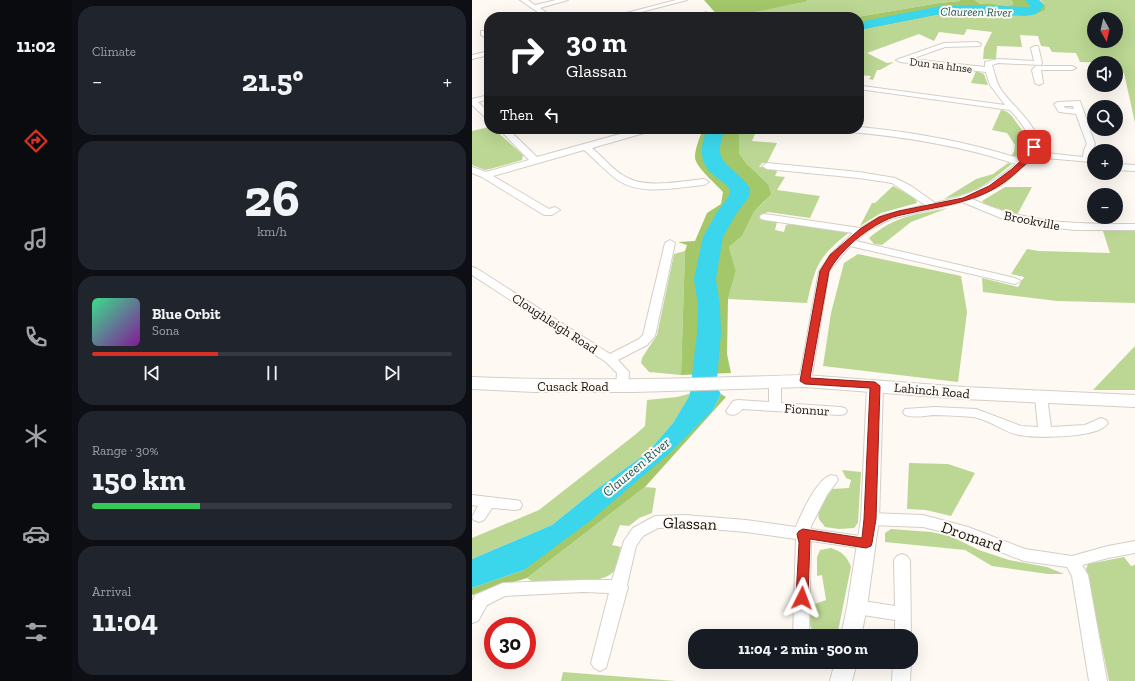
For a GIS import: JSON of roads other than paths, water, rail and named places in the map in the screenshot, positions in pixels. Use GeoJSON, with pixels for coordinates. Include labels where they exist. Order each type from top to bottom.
{"type":"FeatureCollection","features":[{"type":"Feature","properties":{"kind":"main road","name":"Lahinch Road"},"geometry":{"type":"LineString","coordinates":[[728,383],[805,381],[964,393],[1135,400]]}},
{"type":"Feature","properties":{"kind":"main road","name":"Cusack Road"},"geometry":{"type":"LineString","coordinates":[[472,383],[534,386],[622,386],[728,383]]}},
{"type":"Feature","properties":{"kind":"street"},"geometry":{"type":"LineString","coordinates":[[523,0],[542,12]]}},
{"type":"Feature","properties":{"kind":"street"},"geometry":{"type":"LineString","coordinates":[[534,7],[565,0]]}},
{"type":"Feature","properties":{"kind":"street"},"geometry":{"type":"LineString","coordinates":[[641,12],[684,0]]}},
{"type":"Feature","properties":{"kind":"street","name":"Dun na hInse"},"geometry":{"type":"LineString","coordinates":[[977,44],[944,45],[900,60],[990,70]]}},
{"type":"Feature","properties":{"kind":"street"},"geometry":{"type":"LineString","coordinates":[[1035,48],[1038,65],[1036,70],[1039,83]]}},
{"type":"Feature","properties":{"kind":"street"},"geometry":{"type":"LineString","coordinates":[[472,57],[484,54]]}},
{"type":"Feature","properties":{"kind":"street","name":"Dun na hInse"},"geometry":{"type":"LineString","coordinates":[[1032,154],[1034,147],[1030,129],[1011,108],[994,84],[988,64],[991,62],[1072,68]]}},
{"type":"Feature","properties":{"kind":"street"},"geometry":{"type":"LineString","coordinates":[[864,88],[1011,108]]}},
{"type":"Feature","properties":{"kind":"street"},"geometry":{"type":"LineString","coordinates":[[472,101],[484,98]]}},
{"type":"Feature","properties":{"kind":"street"},"geometry":{"type":"LineString","coordinates":[[472,101],[484,112]]}},
{"type":"Feature","properties":{"kind":"street"},"geometry":{"type":"LineString","coordinates":[[1079,112],[1091,144]]}},
{"type":"Feature","properties":{"kind":"street"},"geometry":{"type":"LineString","coordinates":[[864,130],[901,134],[961,146],[1022,163]]}},
{"type":"Feature","properties":{"kind":"street"},"geometry":{"type":"LineString","coordinates":[[509,134],[535,160]]}},
{"type":"Feature","properties":{"kind":"street"},"geometry":{"type":"LineString","coordinates":[[485,175],[631,134]]}},
{"type":"Feature","properties":{"kind":"street"},"geometry":{"type":"LineString","coordinates":[[586,147],[625,181],[634,184],[704,182]]}},
{"type":"Feature","properties":{"kind":"street"},"geometry":{"type":"LineString","coordinates":[[805,381],[824,271],[833,257],[863,231],[882,219],[899,213],[965,200],[992,188],[1032,154],[1087,161]]}},
{"type":"Feature","properties":{"kind":"street"},"geometry":{"type":"LineString","coordinates":[[767,166],[784,171],[859,175],[895,181],[908,188],[933,206]]}},
{"type":"Feature","properties":{"kind":"street"},"geometry":{"type":"LineString","coordinates":[[1123,167],[1135,168]]}},
{"type":"Feature","properties":{"kind":"street"},"geometry":{"type":"LineString","coordinates":[[472,170],[485,175],[548,213],[555,210]]}},
{"type":"Feature","properties":{"kind":"street","name":"Brookville"},"geometry":{"type":"LineString","coordinates":[[965,200],[1005,216],[1043,223],[1074,227],[1135,227]]}},
{"type":"Feature","properties":{"kind":"street"},"geometry":{"type":"LineString","coordinates":[[765,217],[863,231]]}},
{"type":"Feature","properties":{"kind":"street"},"geometry":{"type":"LineString","coordinates":[[610,359],[643,342],[649,336],[670,243]]}},
{"type":"Feature","properties":{"kind":"street"},"geometry":{"type":"LineString","coordinates":[[849,243],[1015,281]]}},
{"type":"Feature","properties":{"kind":"street","name":"Cloughleigh Road"},"geometry":{"type":"LineString","coordinates":[[472,270],[610,359],[623,372],[622,386]]}},
{"type":"Feature","properties":{"kind":"street","name":"Fionnur"},"geometry":{"type":"LineString","coordinates":[[775,381],[775,407]]}},
{"type":"Feature","properties":{"kind":"street"},"geometry":{"type":"LineString","coordinates":[[852,629],[870,519],[875,386]]}},
{"type":"Feature","properties":{"kind":"street"},"geometry":{"type":"LineString","coordinates":[[1040,397],[1045,432]]}},
{"type":"Feature","properties":{"kind":"street","name":"Fionnur"},"geometry":{"type":"LineString","coordinates":[[734,411],[738,404],[840,411]]}},
{"type":"Feature","properties":{"kind":"street"},"geometry":{"type":"LineString","coordinates":[[910,412],[976,412],[1019,430],[1045,432],[1088,429],[1101,423]]}},
{"type":"Feature","properties":{"kind":"street"},"geometry":{"type":"LineString","coordinates":[[801,629],[804,526],[821,492],[831,480]]}},
{"type":"Feature","properties":{"kind":"street"},"geometry":{"type":"LineString","coordinates":[[472,500],[515,504]]}},
{"type":"Feature","properties":{"kind":"street"},"geometry":{"type":"LineString","coordinates":[[479,516],[488,502]]}},
{"type":"Feature","properties":{"kind":"street","name":"Dromard"},"geometry":{"type":"LineString","coordinates":[[870,519],[923,520],[963,531],[1024,555],[1072,562],[1108,552],[1135,547]]}},
{"type":"Feature","properties":{"kind":"street","name":"Glassan"},"geometry":{"type":"LineString","coordinates":[[600,663],[620,587],[629,545],[638,532],[655,522],[685,521],[746,526],[866,543]]}},
{"type":"Feature","properties":{"kind":"street"},"geometry":{"type":"LineString","coordinates":[[902,560],[903,629]]}},
{"type":"Feature","properties":{"kind":"street"},"geometry":{"type":"LineString","coordinates":[[1072,562],[1080,575],[1098,681]]}},
{"type":"Feature","properties":{"kind":"street"},"geometry":{"type":"LineString","coordinates":[[472,616],[481,600],[504,590],[583,586],[620,587]]}},
{"type":"Feature","properties":{"kind":"street"},"geometry":{"type":"LineString","coordinates":[[857,607],[903,614]]}},
{"type":"Feature","properties":{"kind":"street"},"geometry":{"type":"LineString","coordinates":[[841,681],[844,669]]}},
{"type":"Feature","properties":{"kind":"street"},"geometry":{"type":"LineString","coordinates":[[901,681],[902,669]]}},
{"type":"Feature","properties":{"kind":"water"},"geometry":{"type":"Polygon","coordinates":[[[706,369],[721,394],[713,410],[670,453],[590,521],[524,570],[472,588],[472,559],[552,525],[594,491],[648,452],[673,423],[706,369]]]}},
{"type":"Feature","properties":{"kind":"waterway","name":"Claureen River"},"geometry":{"type":"LineString","coordinates":[[864,25],[941,10],[969,9],[1025,12],[1033,11],[1037,6],[1032,0]]}},
{"type":"Feature","properties":{"kind":"waterway","name":"Claureen River"},"geometry":{"type":"LineString","coordinates":[[702,401],[709,334],[709,305],[705,279],[713,237],[727,212],[739,197],[740,188],[732,179],[718,169],[710,154],[714,134]]}}]}
